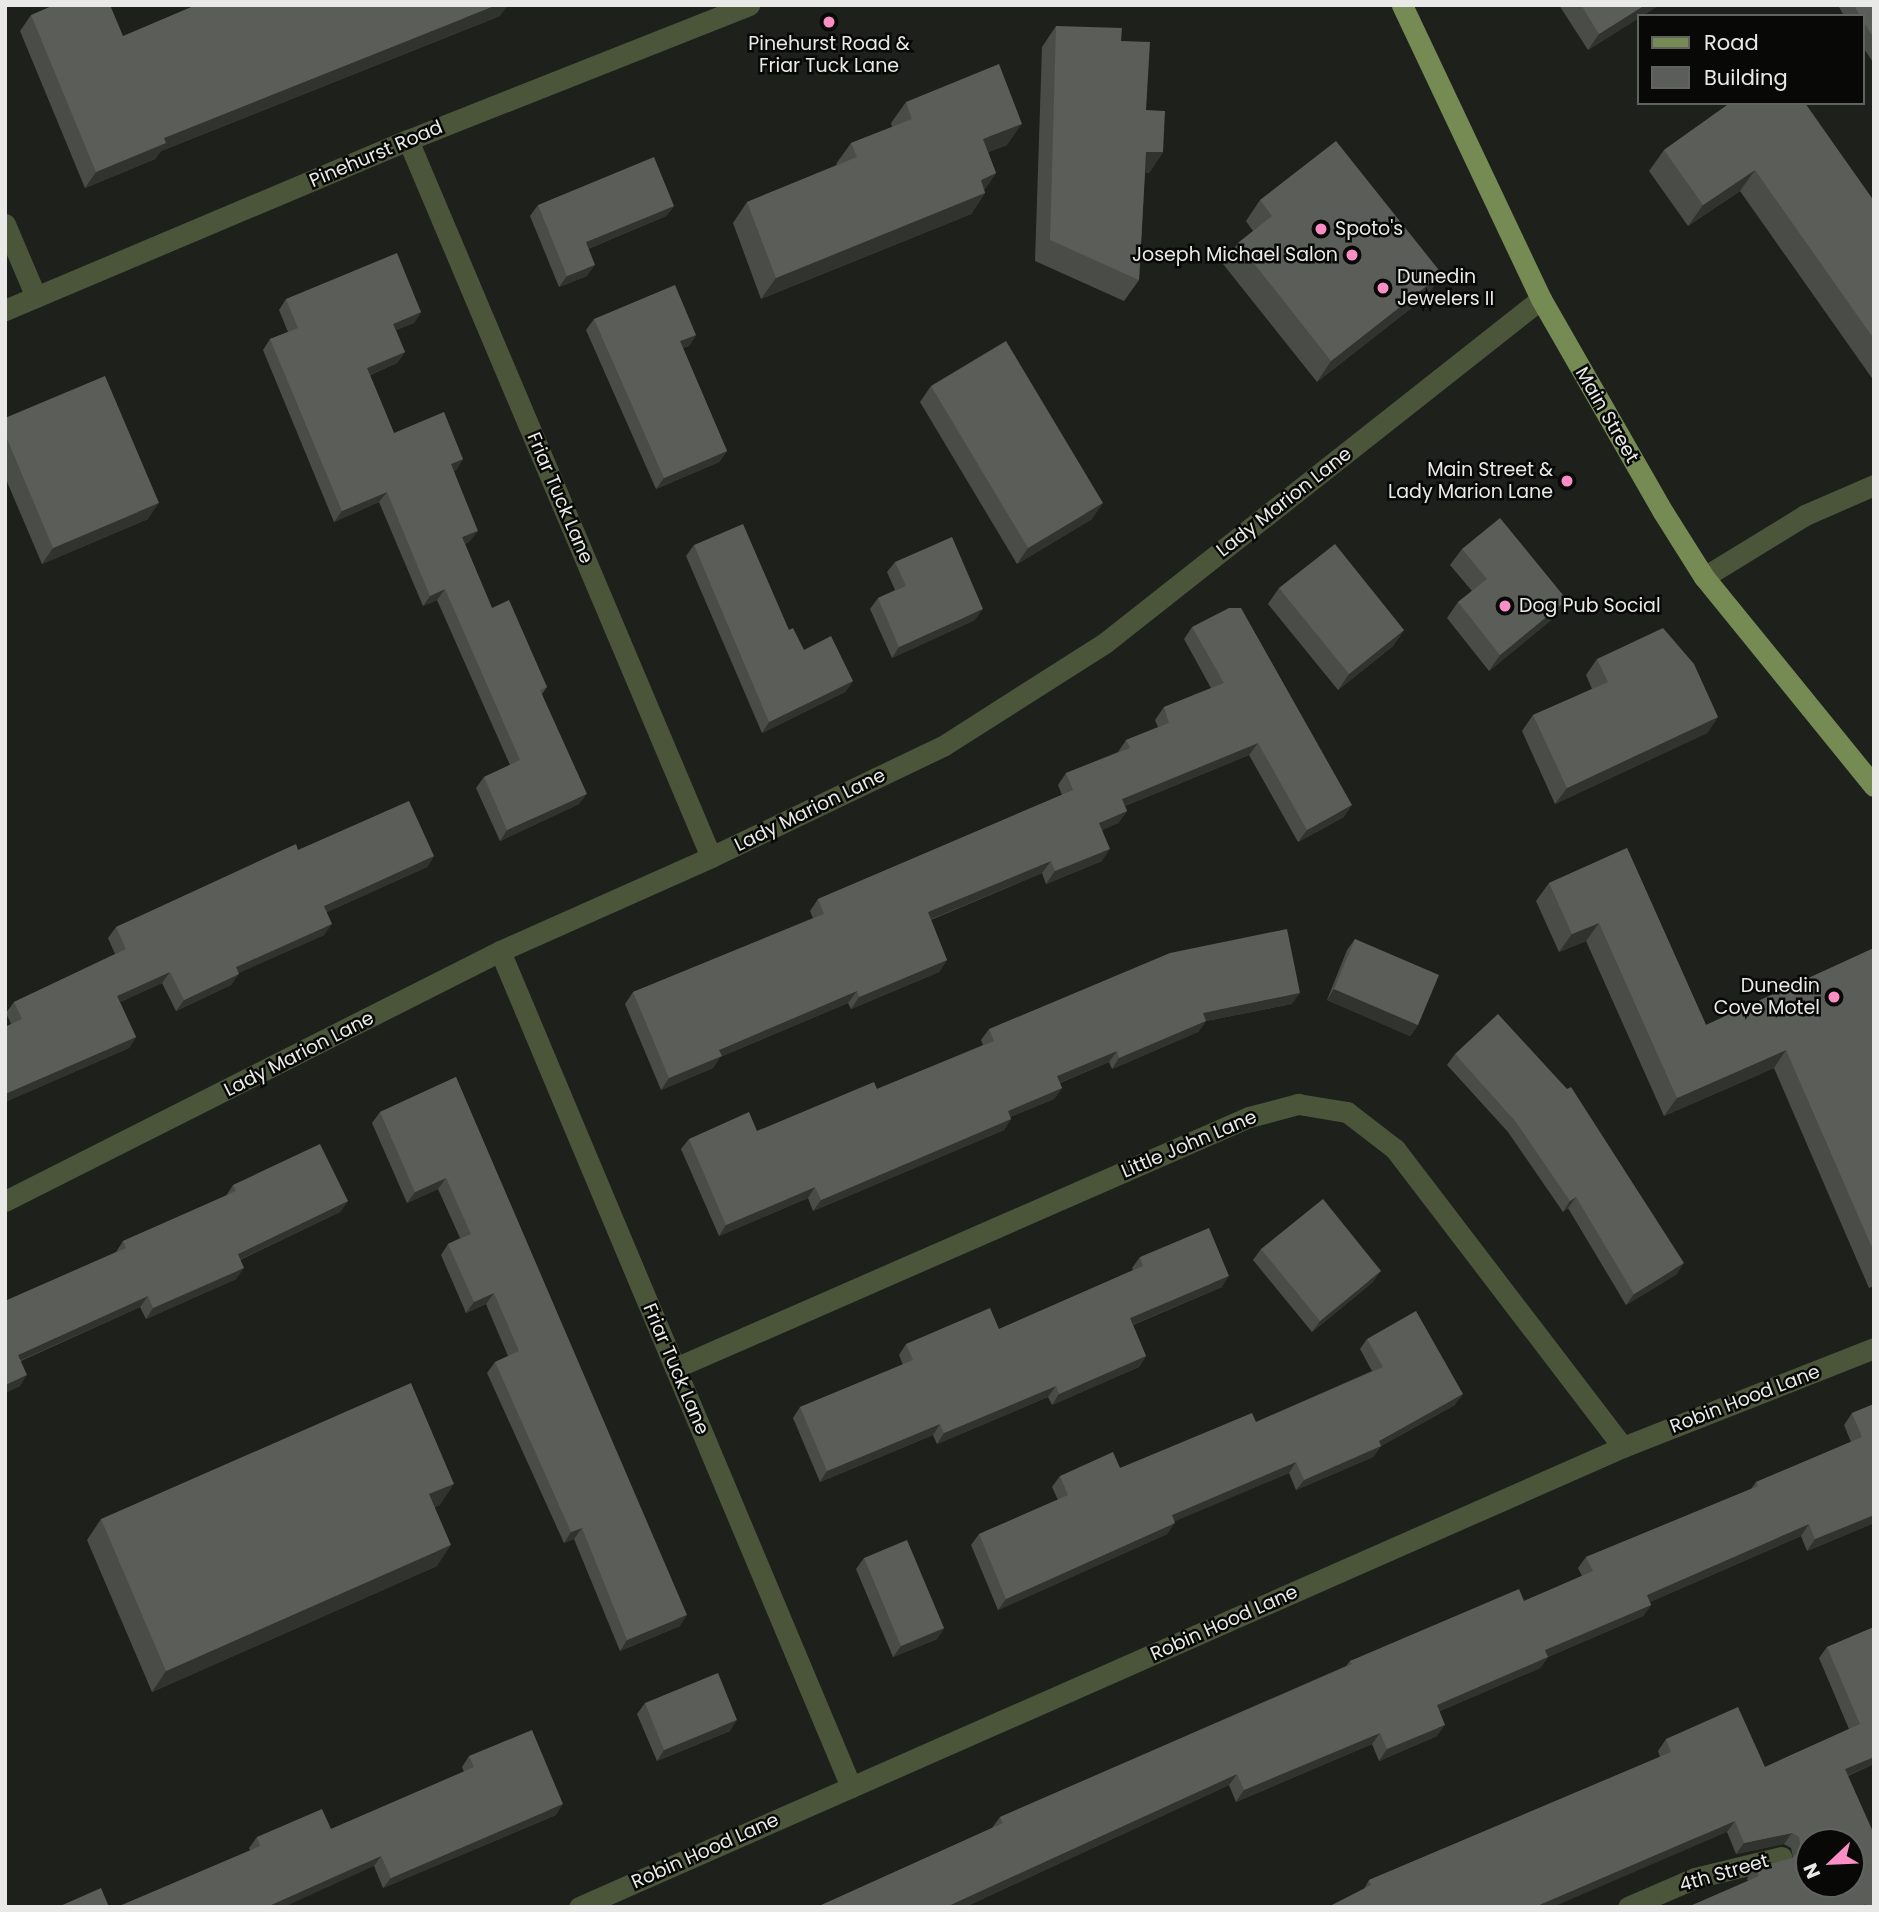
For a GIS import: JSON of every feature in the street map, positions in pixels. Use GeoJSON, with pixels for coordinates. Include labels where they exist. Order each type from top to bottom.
{"type":"FeatureCollection","features":[{"type":"Feature","properties":{"kind":"main road","name":"Main Street"},"geometry":{"type":"LineString","coordinates":[[1402,5],[1541,299],[1704,577],[1874,786]]}},
{"type":"Feature","properties":{"kind":"street","name":"Pinehurst Road"},"geometry":{"type":"LineString","coordinates":[[5,310],[408,140],[749,5]]}},
{"type":"Feature","properties":{"kind":"street","name":"Friar Tuck Lane"},"geometry":{"type":"LineString","coordinates":[[408,140],[711,857]]}},
{"type":"Feature","properties":{"kind":"street"},"geometry":{"type":"LineString","coordinates":[[5,225],[36,297]]}},
{"type":"Feature","properties":{"kind":"street","name":"Lady Marion Lane"},"geometry":{"type":"LineString","coordinates":[[5,1201],[500,951],[711,857],[943,746],[1106,642],[1541,299]]}},
{"type":"Feature","properties":{"kind":"street"},"geometry":{"type":"LineString","coordinates":[[1704,577],[1805,516],[1874,485]]}},
{"type":"Feature","properties":{"kind":"street","name":"Friar Tuck Lane"},"geometry":{"type":"LineString","coordinates":[[500,951],[851,1787]]}},
{"type":"Feature","properties":{"kind":"street","name":"Little John Lane"},"geometry":{"type":"LineString","coordinates":[[675,1368],[1249,1116],[1298,1104],[1347,1112],[1395,1149],[1623,1447]]}},
{"type":"Feature","properties":{"kind":"street","name":"Robin Hood Lane"},"geometry":{"type":"LineString","coordinates":[[579,1907],[1623,1447],[1874,1348]]}},
{"type":"Feature","properties":{"kind":"street","name":"4th Street"},"geometry":{"type":"LineString","coordinates":[[1628,1907],[1695,1878],[1781,1857]]}},
{"type":"Feature","properties":{"kind":"building"},"geometry":{"type":"Polygon","coordinates":[[[54,5],[110,5],[123,36],[196,5],[497,5],[164,138],[166,143],[96,172],[31,15],[54,5]]]}},
{"type":"Feature","properties":{"kind":"building"},"geometry":{"type":"Polygon","coordinates":[[[1581,5],[1645,5],[1599,34],[1581,5]]]}},
{"type":"Feature","properties":{"kind":"building"},"geometry":{"type":"Polygon","coordinates":[[[1854,5],[1874,5],[1874,38],[1865,24],[1865,14],[1859,14],[1854,5]]]}},
{"type":"Feature","properties":{"kind":"building"},"geometry":{"type":"Polygon","coordinates":[[[1056,26],[1122,28],[1121,41],[1150,42],[1146,110],[1165,111],[1163,152],[1146,152],[1139,280],[1050,240],[1056,26]]]}},
{"type":"Feature","properties":{"kind":"building"},"geometry":{"type":"Polygon","coordinates":[[[999,64],[1022,124],[983,139],[996,173],[981,180],[985,193],[776,278],[747,202],[857,157],[851,143],[912,119],[906,102],[999,64]]]}},
{"type":"Feature","properties":{"kind":"building"},"geometry":{"type":"Polygon","coordinates":[[[1727,105],[1806,105],[1874,201],[1874,339],[1755,170],[1703,205],[1664,150],[1727,105]]]}},
{"type":"Feature","properties":{"kind":"building"},"geometry":{"type":"Polygon","coordinates":[[[1336,141],[1442,274],[1331,361],[1238,243],[1272,216],[1260,200],[1336,141]]]}},
{"type":"Feature","properties":{"kind":"building"},"geometry":{"type":"Polygon","coordinates":[[[654,157],[674,206],[586,242],[595,265],[567,276],[538,205],[654,157]]]}},
{"type":"Feature","properties":{"kind":"building"},"geometry":{"type":"Polygon","coordinates":[[[397,253],[421,312],[393,324],[405,352],[367,368],[394,433],[444,412],[463,459],[451,464],[478,531],[462,537],[492,608],[509,600],[547,687],[540,690],[587,794],[507,830],[484,777],[520,760],[445,589],[430,596],[387,492],[342,511],[270,339],[298,328],[286,299],[397,253]]]}},
{"type":"Feature","properties":{"kind":"building"},"geometry":{"type":"Polygon","coordinates":[[[675,285],[696,335],[680,341],[727,451],[664,478],[594,319],[675,285]]]}},
{"type":"Feature","properties":{"kind":"building"},"geometry":{"type":"Polygon","coordinates":[[[1006,341],[1103,503],[1028,548],[931,386],[1006,341]]]}},
{"type":"Feature","properties":{"kind":"building"},"geometry":{"type":"Polygon","coordinates":[[[105,376],[159,503],[53,548],[5,434],[5,418],[105,376]]]}},
{"type":"Feature","properties":{"kind":"building","name":"Dog Pub Social"},"geometry":{"type":"Polygon","coordinates":[[[1500,518],[1567,600],[1500,655],[1458,602],[1487,579],[1462,549],[1500,518]]]}},
{"type":"Feature","properties":{"kind":"building"},"geometry":{"type":"Polygon","coordinates":[[[743,524],[789,630],[793,628],[804,650],[831,636],[853,681],[769,722],[694,545],[743,524]]]}},
{"type":"Feature","properties":{"kind":"building"},"geometry":{"type":"Polygon","coordinates":[[[952,537],[983,609],[899,647],[878,598],[906,586],[895,562],[952,537]]]}},
{"type":"Feature","properties":{"kind":"building"},"geometry":{"type":"Polygon","coordinates":[[[1335,544],[1404,630],[1349,674],[1279,588],[1335,544]]]}},
{"type":"Feature","properties":{"kind":"building"},"geometry":{"type":"Polygon","coordinates":[[[1229,608],[1241,608],[1352,805],[1307,830],[1258,743],[1122,799],[1127,811],[1099,823],[1110,849],[1055,871],[1051,861],[928,912],[947,960],[859,997],[857,991],[719,1050],[722,1056],[669,1078],[633,992],[824,914],[818,899],[1073,790],[1066,773],[1130,748],[1126,740],[1169,723],[1164,707],[1224,683],[1192,627],[1229,608]]]}},
{"type":"Feature","properties":{"kind":"building"},"geometry":{"type":"Polygon","coordinates":[[[1663,628],[1694,664],[1718,717],[1567,788],[1533,715],[1608,682],[1597,659],[1663,628]]]}},
{"type":"Feature","properties":{"kind":"building"},"geometry":{"type":"Polygon","coordinates":[[[409,801],[434,856],[324,906],[332,924],[236,967],[239,974],[184,1000],[170,972],[117,996],[136,1037],[5,1094],[5,1027],[22,1019],[14,1002],[126,949],[116,927],[296,844],[298,850],[409,801]]]}},
{"type":"Feature","properties":{"kind":"building"},"geometry":{"type":"Polygon","coordinates":[[[1627,848],[1706,1025],[1874,948],[1874,1252],[1786,1050],[1677,1098],[1599,923],[1572,934],[1549,883],[1627,848]]]}},
{"type":"Feature","properties":{"kind":"building"},"geometry":{"type":"Polygon","coordinates":[[[1287,929],[1300,993],[1203,1013],[1206,1021],[1119,1058],[1117,1051],[1057,1076],[1062,1088],[1008,1111],[1011,1119],[821,1200],[815,1187],[726,1225],[689,1139],[749,1112],[757,1131],[874,1082],[877,1089],[994,1041],[989,1029],[1170,953],[1287,929]]]}},
{"type":"Feature","properties":{"kind":"building"},"geometry":{"type":"Polygon","coordinates":[[[1355,939],[1439,975],[1418,1025],[1334,989],[1355,939]]]}},
{"type":"Feature","properties":{"kind":"building"},"geometry":{"type":"Polygon","coordinates":[[[1498,1014],[1567,1089],[1571,1087],[1684,1263],[1634,1294],[1576,1197],[1570,1201],[1516,1122],[1455,1054],[1498,1014]]]}},
{"type":"Feature","properties":{"kind":"building"},"geometry":{"type":"Polygon","coordinates":[[[456,1077],[687,1615],[627,1640],[582,1528],[571,1532],[495,1362],[519,1351],[494,1293],[474,1302],[448,1244],[471,1234],[446,1178],[415,1192],[380,1112],[456,1077]]]}},
{"type":"Feature","properties":{"kind":"building"},"geometry":{"type":"Polygon","coordinates":[[[320,1144],[348,1201],[238,1254],[244,1268],[153,1308],[148,1296],[18,1355],[27,1375],[5,1385],[5,1301],[126,1248],[123,1241],[236,1191],[233,1185],[320,1144]]]}},
{"type":"Feature","properties":{"kind":"building"},"geometry":{"type":"Polygon","coordinates":[[[1323,1199],[1381,1271],[1320,1321],[1261,1249],[1323,1199]]]}},
{"type":"Feature","properties":{"kind":"building"},"geometry":{"type":"Polygon","coordinates":[[[1209,1228],[1229,1276],[1130,1318],[1146,1356],[1059,1394],[1056,1386],[944,1433],[940,1424],[827,1471],[800,1407],[913,1360],[906,1344],[990,1308],[999,1329],[1143,1266],[1140,1257],[1209,1228]]]}},
{"type":"Feature","properties":{"kind":"building"},"geometry":{"type":"Polygon","coordinates":[[[1416,1311],[1463,1394],[1379,1441],[1381,1446],[1304,1480],[1296,1462],[1172,1515],[1175,1523],[1006,1599],[979,1534],[1068,1495],[1060,1476],[1113,1452],[1120,1468],[1252,1413],[1256,1422],[1383,1367],[1367,1339],[1416,1311]]]}},
{"type":"Feature","properties":{"kind":"building"},"geometry":{"type":"Polygon","coordinates":[[[411,1383],[454,1484],[429,1494],[451,1545],[166,1671],[101,1519],[411,1383]]]}},
{"type":"Feature","properties":{"kind":"building"},"geometry":{"type":"Polygon","coordinates":[[[1874,1404],[1874,1515],[1815,1539],[1809,1524],[1647,1595],[1651,1605],[1545,1650],[1548,1657],[1437,1705],[1445,1725],[1387,1749],[1380,1733],[1244,1790],[1237,1774],[946,1907],[817,1907],[1003,1823],[1000,1817],[1352,1664],[1350,1661],[1519,1589],[1524,1601],[1593,1571],[1586,1557],[1758,1486],[1756,1482],[1862,1437],[1852,1413],[1874,1404]]]}},
{"type":"Feature","properties":{"kind":"building"},"geometry":{"type":"Polygon","coordinates":[[[907,1540],[944,1628],[901,1646],[864,1558],[907,1540]]]}},
{"type":"Feature","properties":{"kind":"building"},"geometry":{"type":"Polygon","coordinates":[[[1874,1627],[1874,1757],[1845,1769],[1874,1834],[1874,1907],[1866,1907],[1865,1904],[1859,1907],[1688,1907],[1759,1876],[1755,1868],[1795,1855],[1795,1898],[1865,1898],[1865,1828],[1795,1828],[1795,1835],[1792,1833],[1744,1843],[1735,1821],[1535,1907],[1328,1907],[1371,1885],[1369,1880],[1671,1752],[1666,1739],[1738,1707],[1765,1767],[1860,1724],[1827,1647],[1874,1627]]]}},
{"type":"Feature","properties":{"kind":"building"},"geometry":{"type":"Polygon","coordinates":[[[718,1673],[737,1720],[664,1750],[645,1703],[718,1673]]]}},
{"type":"Feature","properties":{"kind":"building"},"geometry":{"type":"Polygon","coordinates":[[[532,1730],[563,1804],[391,1878],[381,1856],[267,1907],[117,1907],[260,1846],[257,1837],[322,1809],[331,1829],[474,1767],[469,1756],[532,1730]]]}},
{"type":"Feature","properties":{"kind":"building"},"geometry":{"type":"Polygon","coordinates":[[[101,1888],[109,1907],[58,1907],[101,1888]]]}},
{"type":"Feature","properties":{"kind":"place","name":"Pinehurst Road & Friar Tuck Lane"},"geometry":{"type":"Point","coordinates":[829,22]}},
{"type":"Feature","properties":{"kind":"place","name":"Spoto's"},"geometry":{"type":"Point","coordinates":[1321,229]}},
{"type":"Feature","properties":{"kind":"place","name":"Joseph Michael Salon"},"geometry":{"type":"Point","coordinates":[1352,255]}},
{"type":"Feature","properties":{"kind":"place","name":"Dunedin Jewelers II"},"geometry":{"type":"Point","coordinates":[1383,288]}},
{"type":"Feature","properties":{"kind":"place","name":"Main Street & Lady Marion Lane"},"geometry":{"type":"Point","coordinates":[1567,481]}},
{"type":"Feature","properties":{"kind":"place","name":"Dog Pub Social"},"geometry":{"type":"Point","coordinates":[1505,606]}},
{"type":"Feature","properties":{"kind":"place","name":"Dunedin Cove Motel"},"geometry":{"type":"Point","coordinates":[1834,997]}}]}
